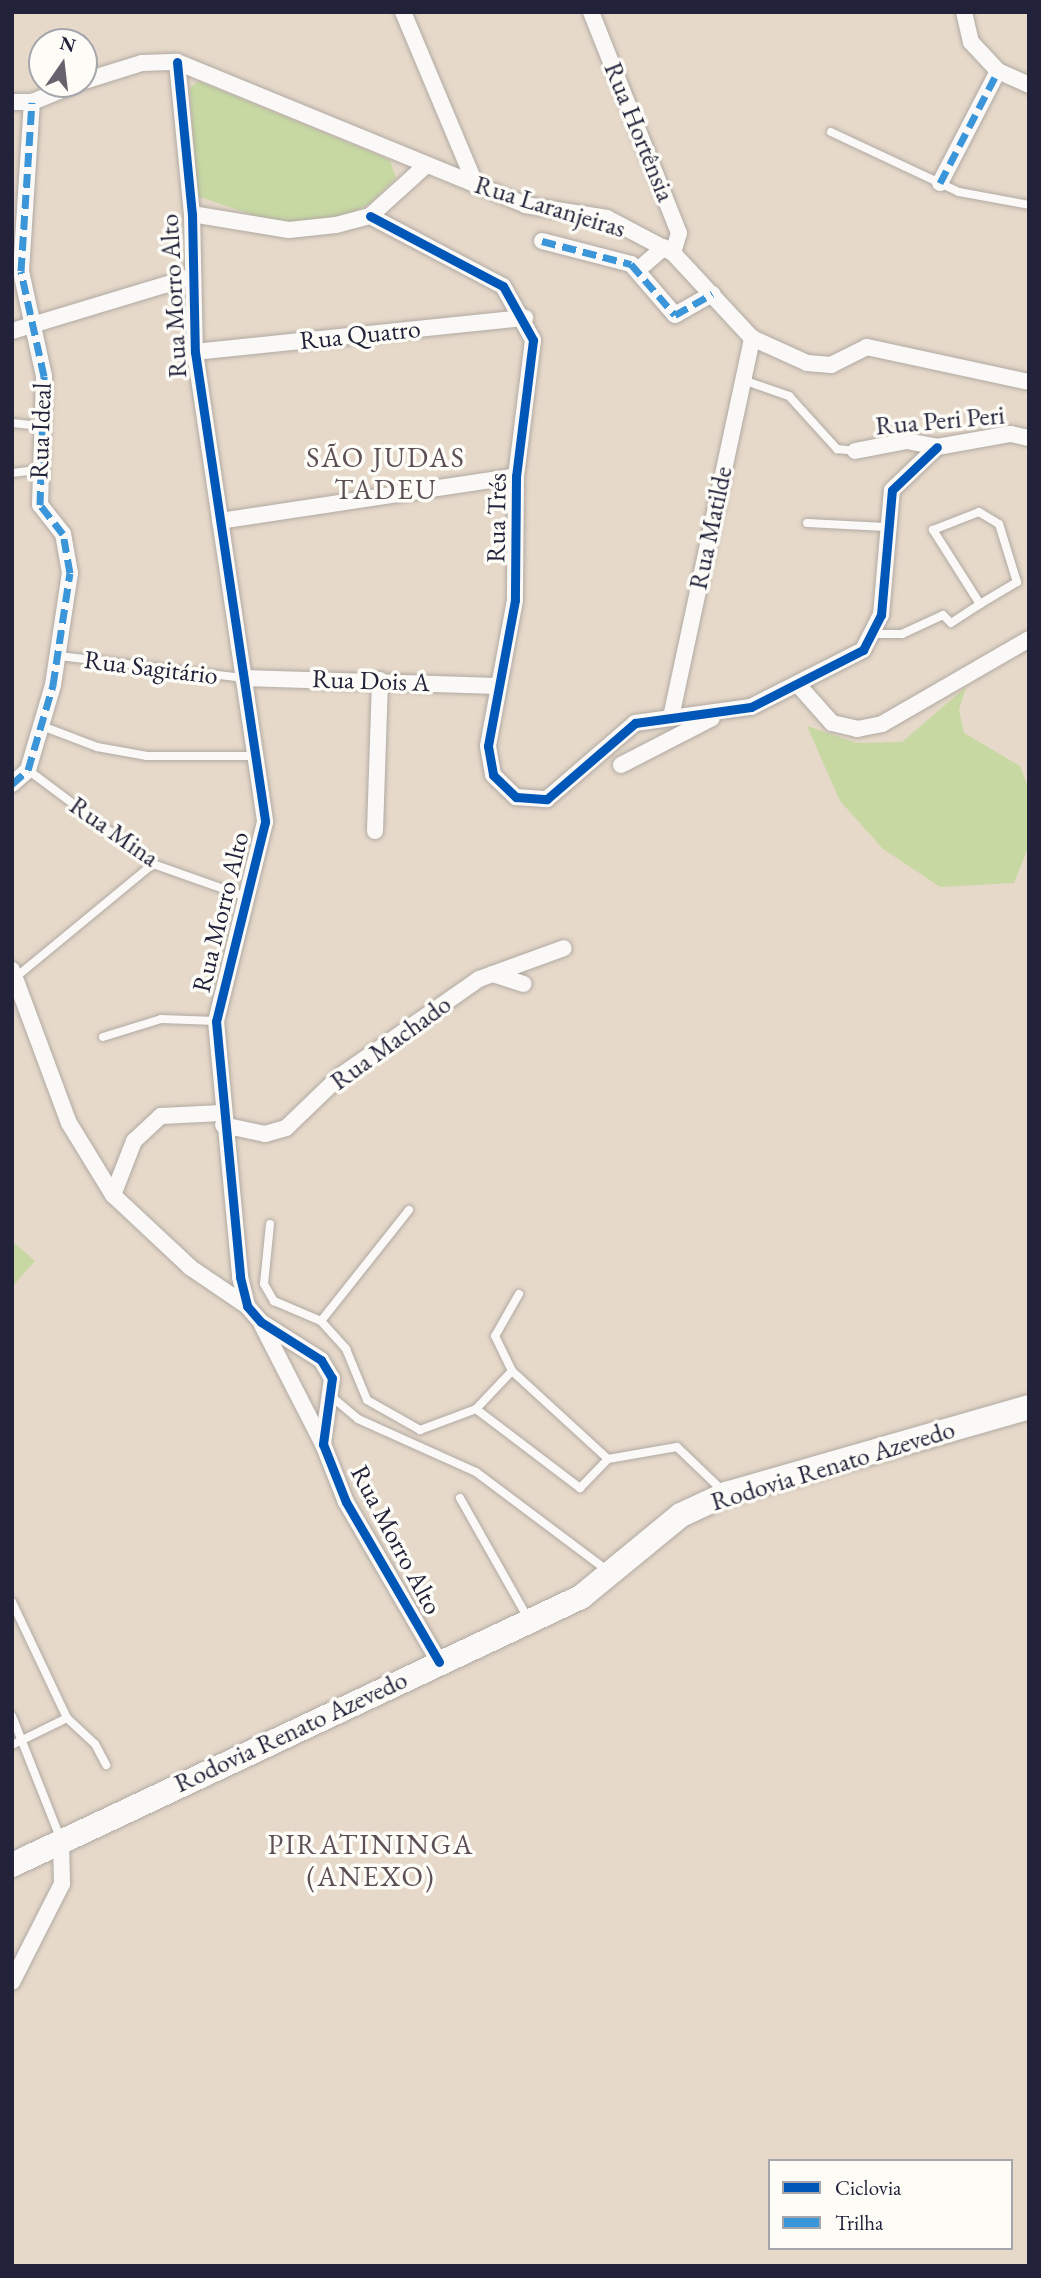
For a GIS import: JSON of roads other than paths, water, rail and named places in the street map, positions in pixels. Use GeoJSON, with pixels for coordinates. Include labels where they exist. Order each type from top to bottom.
{"type":"FeatureCollection","features":[{"type":"Feature","properties":{"kind":"main road","name":"Rodovia Renato Azevedo"},"geometry":{"type":"LineString","coordinates":[[12,1865],[581,1597],[681,1515],[726,1494],[1029,1407]]}},
{"type":"Feature","properties":{"kind":"street"},"geometry":{"type":"LineString","coordinates":[[403,12],[476,186]]}},
{"type":"Feature","properties":{"kind":"street","name":"Rua Hortênsia"},"geometry":{"type":"LineString","coordinates":[[591,12],[679,233],[668,250]]}},
{"type":"Feature","properties":{"kind":"street"},"geometry":{"type":"LineString","coordinates":[[964,12],[971,42],[998,71],[1029,85]]}},
{"type":"Feature","properties":{"kind":"street","name":"Rua Laranjeiras"},"geometry":{"type":"LineString","coordinates":[[98,76],[142,62],[177,62],[424,167],[526,205],[607,218],[668,250],[752,338],[807,363],[831,365],[867,348],[881,349],[1029,382]]}},
{"type":"Feature","properties":{"kind":"street","name":"Rua Morro Alto"},"geometry":{"type":"LineString","coordinates":[[177,62],[191,214],[195,352],[265,821],[216,1021],[223,1119],[247,1306],[261,1322],[321,1360],[332,1378],[332,1397],[323,1444],[346,1502],[439,1662]]}},
{"type":"Feature","properties":{"kind":"street"},"geometry":{"type":"LineString","coordinates":[[940,183],[998,71]]}},
{"type":"Feature","properties":{"kind":"street"},"geometry":{"type":"LineString","coordinates":[[12,102],[32,102],[42,98]]}},
{"type":"Feature","properties":{"kind":"street","name":"Rua Ideal"},"geometry":{"type":"LineString","coordinates":[[28,770],[60,656],[70,573],[63,534],[40,505],[37,470],[44,376],[36,325],[17,270],[32,102]]}},
{"type":"Feature","properties":{"kind":"street"},"geometry":{"type":"LineString","coordinates":[[191,214],[289,230],[370,216],[424,167]]}},
{"type":"Feature","properties":{"kind":"street","name":"Rua Trés"},"geometry":{"type":"LineString","coordinates":[[370,216],[503,286],[525,318],[533,341],[532,380],[516,476],[515,600],[498,686],[488,760],[502,790],[531,801],[547,799],[635,723],[671,717]]}},
{"type":"Feature","properties":{"kind":"street"},"geometry":{"type":"LineString","coordinates":[[542,241],[639,269],[675,315],[712,295]]}},
{"type":"Feature","properties":{"kind":"street"},"geometry":{"type":"LineString","coordinates":[[639,269],[668,250]]}},
{"type":"Feature","properties":{"kind":"street"},"geometry":{"type":"LineString","coordinates":[[12,331],[191,277]]}},
{"type":"Feature","properties":{"kind":"street","name":"Rua Quatro"},"geometry":{"type":"LineString","coordinates":[[195,352],[525,318]]}},
{"type":"Feature","properties":{"kind":"street","name":"Rua Matilde"},"geometry":{"type":"LineString","coordinates":[[671,717],[752,338]]}},
{"type":"Feature","properties":{"kind":"street","name":"Rua Peri Peri"},"geometry":{"type":"LineString","coordinates":[[855,451],[908,441],[937,447],[1011,434],[1029,438]]}},
{"type":"Feature","properties":{"kind":"street"},"geometry":{"type":"LineString","coordinates":[[621,765],[718,716],[800,687],[863,650],[881,615],[886,527],[892,490],[937,447]]}},
{"type":"Feature","properties":{"kind":"street"},"geometry":{"type":"LineString","coordinates":[[220,522],[516,476]]}},
{"type":"Feature","properties":{"kind":"street"},"geometry":{"type":"LineString","coordinates":[[800,687],[832,723],[857,729],[882,724],[1029,639]]}},
{"type":"Feature","properties":{"kind":"street","name":"Rua Dois A"},"geometry":{"type":"LineString","coordinates":[[243,678],[380,680],[498,686]]}},
{"type":"Feature","properties":{"kind":"street"},"geometry":{"type":"LineString","coordinates":[[375,831],[380,680]]}},
{"type":"Feature","properties":{"kind":"street"},"geometry":{"type":"LineString","coordinates":[[671,717],[718,716]]}},
{"type":"Feature","properties":{"kind":"street"},"geometry":{"type":"LineString","coordinates":[[12,784],[28,770]]}},
{"type":"Feature","properties":{"kind":"street","name":"Rua Machado"},"geometry":{"type":"LineString","coordinates":[[113,1195],[134,1141],[161,1116],[223,1119],[265,1134],[286,1128],[340,1076],[493,974],[564,948]]}},
{"type":"Feature","properties":{"kind":"street"},"geometry":{"type":"LineString","coordinates":[[14,974],[69,1123],[113,1195],[191,1268],[247,1306]]}},
{"type":"Feature","properties":{"kind":"street"},"geometry":{"type":"LineString","coordinates":[[493,974],[523,984]]}},
{"type":"Feature","properties":{"kind":"street"},"geometry":{"type":"LineString","coordinates":[[261,1322],[323,1444]]}},
{"type":"Feature","properties":{"kind":"street"},"geometry":{"type":"LineString","coordinates":[[12,1982],[62,1884],[61,1840]]}},
{"type":"Feature","properties":{"kind":"lane"},"geometry":{"type":"LineString","coordinates":[[831,132],[940,183],[1000,204],[1029,205]]}},
{"type":"Feature","properties":{"kind":"lane","name":"Rua Peri Peri"},"geometry":{"type":"LineString","coordinates":[[743,380],[789,396],[837,449],[855,451]]}},
{"type":"Feature","properties":{"kind":"lane"},"geometry":{"type":"LineString","coordinates":[[12,423],[40,426]]}},
{"type":"Feature","properties":{"kind":"lane"},"geometry":{"type":"LineString","coordinates":[[12,473],[37,470]]}},
{"type":"Feature","properties":{"kind":"lane"},"geometry":{"type":"LineString","coordinates":[[871,634],[902,634],[943,615],[951,623],[1017,582],[999,524],[979,512],[933,530],[980,604]]}},
{"type":"Feature","properties":{"kind":"lane"},"geometry":{"type":"LineString","coordinates":[[807,523],[886,527]]}},
{"type":"Feature","properties":{"kind":"lane","name":"Rua Sagitário"},"geometry":{"type":"LineString","coordinates":[[60,656],[243,678]]}},
{"type":"Feature","properties":{"kind":"lane"},"geometry":{"type":"LineString","coordinates":[[42,726],[97,747],[146,756],[255,756]]}},
{"type":"Feature","properties":{"kind":"lane","name":"Rua Mina"},"geometry":{"type":"LineString","coordinates":[[28,770],[153,864],[246,897]]}},
{"type":"Feature","properties":{"kind":"lane"},"geometry":{"type":"LineString","coordinates":[[14,974],[153,864]]}},
{"type":"Feature","properties":{"kind":"lane"},"geometry":{"type":"LineString","coordinates":[[103,1037],[161,1019],[216,1021]]}},
{"type":"Feature","properties":{"kind":"lane"},"geometry":{"type":"LineString","coordinates":[[321,1321],[409,1210]]}},
{"type":"Feature","properties":{"kind":"lane"},"geometry":{"type":"LineString","coordinates":[[270,1224],[264,1284],[274,1301],[321,1321],[346,1349],[367,1400],[420,1430],[476,1409],[512,1371]]}},
{"type":"Feature","properties":{"kind":"lane"},"geometry":{"type":"LineString","coordinates":[[519,1294],[495,1335],[512,1371],[608,1459]]}},
{"type":"Feature","properties":{"kind":"lane"},"geometry":{"type":"LineString","coordinates":[[332,1397],[358,1419],[476,1472],[610,1573]]}},
{"type":"Feature","properties":{"kind":"lane"},"geometry":{"type":"LineString","coordinates":[[476,1409],[580,1488],[608,1459],[677,1447],[726,1494]]}},
{"type":"Feature","properties":{"kind":"lane"},"geometry":{"type":"LineString","coordinates":[[460,1498],[530,1621]]}},
{"type":"Feature","properties":{"kind":"lane"},"geometry":{"type":"LineString","coordinates":[[12,1602],[67,1718],[95,1744],[106,1765]]}},
{"type":"Feature","properties":{"kind":"lane"},"geometry":{"type":"LineString","coordinates":[[12,1716],[61,1840]]}},
{"type":"Feature","properties":{"kind":"lane"},"geometry":{"type":"LineString","coordinates":[[12,1745],[67,1718]]}},
{"type":"Feature","properties":{"kind":"district","name":"SÃO JUDAS TADEU"},"geometry":{"type":"Point","coordinates":[386,473]}},
{"type":"Feature","properties":{"kind":"district","name":"PIRATININGA (ANEXO)"},"geometry":{"type":"Point","coordinates":[371,1860]}}]}
